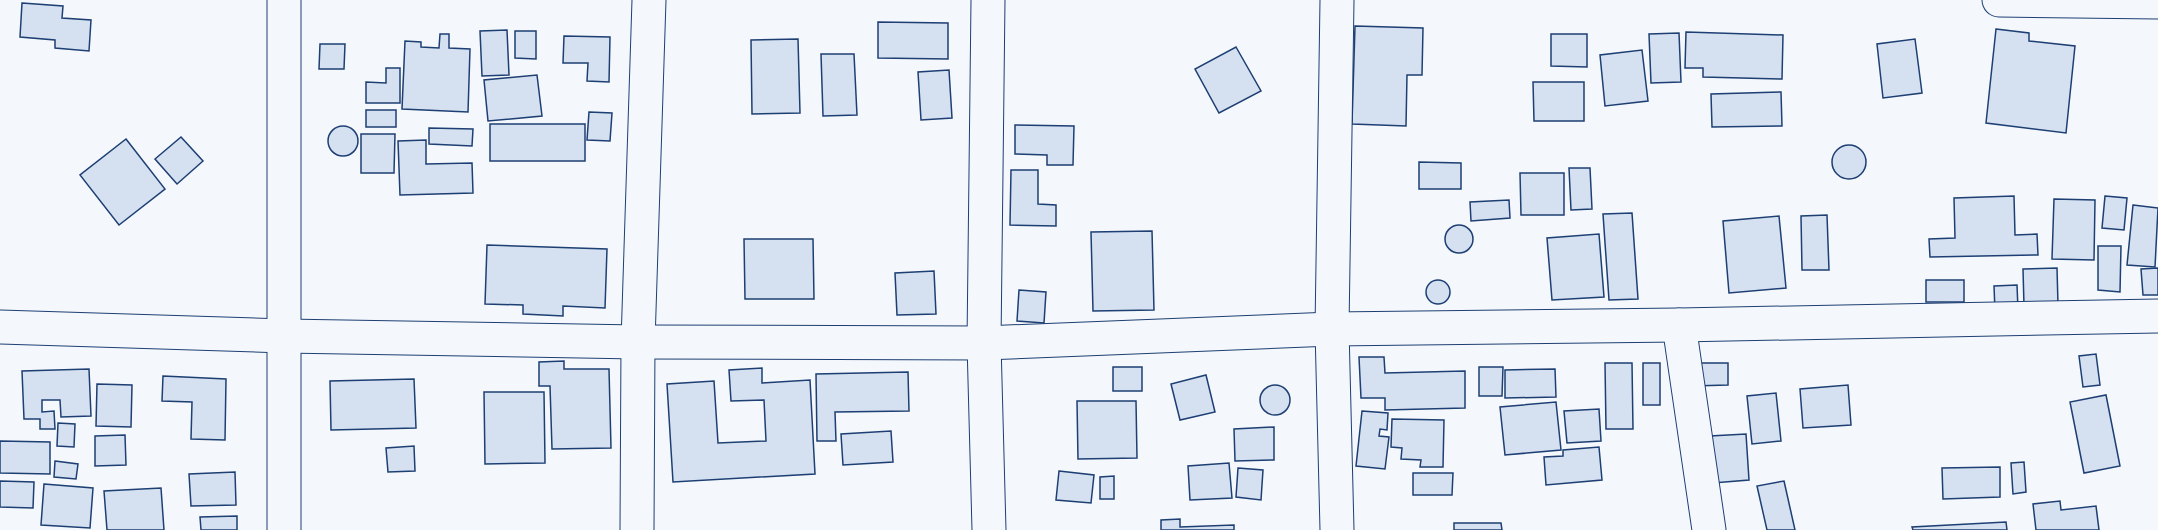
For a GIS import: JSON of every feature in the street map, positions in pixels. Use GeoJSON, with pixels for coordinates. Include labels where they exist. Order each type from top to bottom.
{"type":"FeatureCollection","features":[{"type":"Feature","properties":{"kind":"street"},"geometry":{"type":"LineString","coordinates":[[284,0],[284,530]]}},
{"type":"Feature","properties":{"kind":"street"},"geometry":{"type":"LineString","coordinates":[[637,530],[638,342],[649,0]]}},
{"type":"Feature","properties":{"kind":"street"},"geometry":{"type":"LineString","coordinates":[[988,0],[984,343],[989,530]]}},
{"type":"Feature","properties":{"kind":"street"},"geometry":{"type":"LineString","coordinates":[[1336,0],[1332,329],[1337,530]]}},
{"type":"Feature","properties":{"kind":"street"},"geometry":{"type":"LineString","coordinates":[[1999,0],[2158,2]]}},
{"type":"Feature","properties":{"kind":"street"},"geometry":{"type":"LineString","coordinates":[[0,327],[284,336],[638,342],[984,343],[1332,329],[2158,316]]}},
{"type":"Feature","properties":{"kind":"street"},"geometry":{"type":"LineString","coordinates":[[1679,325],[1708,530]]}},
{"type":"Feature","properties":{"kind":"building"},"geometry":{"type":"Polygon","coordinates":[[[22,3],[63,6],[62,18],[91,20],[89,51],[55,48],[55,40],[20,37],[22,3]]]}},
{"type":"Feature","properties":{"kind":"building"},"geometry":{"type":"Polygon","coordinates":[[[878,22],[948,23],[948,59],[878,58],[878,22]]]}},
{"type":"Feature","properties":{"kind":"building"},"geometry":{"type":"Polygon","coordinates":[[[1355,26],[1423,28],[1422,75],[1407,75],[1406,126],[1352,124],[1355,26]]]}},
{"type":"Feature","properties":{"kind":"building"},"geometry":{"type":"Polygon","coordinates":[[[1996,29],[2029,33],[2029,41],[2075,46],[2066,133],[1986,123],[1996,29]]]}},
{"type":"Feature","properties":{"kind":"building"},"geometry":{"type":"Polygon","coordinates":[[[507,30],[509,75],[482,76],[480,31],[507,30]]]}},
{"type":"Feature","properties":{"kind":"building"},"geometry":{"type":"Polygon","coordinates":[[[515,31],[536,31],[536,59],[515,58],[515,31]]]}},
{"type":"Feature","properties":{"kind":"building"},"geometry":{"type":"Polygon","coordinates":[[[1686,32],[1783,35],[1782,79],[1703,77],[1703,68],[1685,68],[1686,32]]]}},
{"type":"Feature","properties":{"kind":"building"},"geometry":{"type":"Polygon","coordinates":[[[1679,33],[1681,82],[1651,83],[1649,34],[1679,33]]]}},
{"type":"Feature","properties":{"kind":"building"},"geometry":{"type":"Polygon","coordinates":[[[440,34],[449,34],[449,48],[470,49],[468,112],[402,109],[405,41],[421,42],[421,47],[439,48],[440,34]]]}},
{"type":"Feature","properties":{"kind":"building"},"geometry":{"type":"Polygon","coordinates":[[[1551,34],[1587,34],[1587,67],[1551,66],[1551,34]]]}},
{"type":"Feature","properties":{"kind":"building"},"geometry":{"type":"Polygon","coordinates":[[[564,36],[610,37],[609,82],[587,81],[588,63],[563,63],[564,36]]]}},
{"type":"Feature","properties":{"kind":"building"},"geometry":{"type":"Polygon","coordinates":[[[798,39],[800,113],[752,114],[751,40],[798,39]]]}},
{"type":"Feature","properties":{"kind":"building"},"geometry":{"type":"Polygon","coordinates":[[[1915,39],[1922,93],[1883,98],[1877,44],[1915,39]]]}},
{"type":"Feature","properties":{"kind":"building"},"geometry":{"type":"Polygon","coordinates":[[[320,44],[345,44],[344,69],[319,69],[320,44]]]}},
{"type":"Feature","properties":{"kind":"building"},"geometry":{"type":"Polygon","coordinates":[[[1236,47],[1261,91],[1219,113],[1195,69],[1236,47]]]}},
{"type":"Feature","properties":{"kind":"building"},"geometry":{"type":"Polygon","coordinates":[[[1642,50],[1648,101],[1605,106],[1600,55],[1642,50]]]}},
{"type":"Feature","properties":{"kind":"building"},"geometry":{"type":"Polygon","coordinates":[[[821,54],[854,54],[857,115],[823,116],[821,54]]]}},
{"type":"Feature","properties":{"kind":"building"},"geometry":{"type":"Polygon","coordinates":[[[386,68],[400,68],[400,103],[366,103],[366,82],[386,83],[386,68]]]}},
{"type":"Feature","properties":{"kind":"building"},"geometry":{"type":"Polygon","coordinates":[[[949,70],[952,118],[921,120],[918,72],[949,70]]]}},
{"type":"Feature","properties":{"kind":"building"},"geometry":{"type":"Polygon","coordinates":[[[537,75],[542,116],[488,121],[484,80],[537,75]]]}},
{"type":"Feature","properties":{"kind":"building"},"geometry":{"type":"Polygon","coordinates":[[[1533,82],[1584,82],[1584,121],[1534,121],[1533,82]]]}},
{"type":"Feature","properties":{"kind":"building"},"geometry":{"type":"Polygon","coordinates":[[[1781,92],[1782,126],[1712,127],[1711,94],[1781,92]]]}},
{"type":"Feature","properties":{"kind":"building"},"geometry":{"type":"Polygon","coordinates":[[[366,110],[396,110],[396,127],[366,127],[366,110]]]}},
{"type":"Feature","properties":{"kind":"building"},"geometry":{"type":"Polygon","coordinates":[[[589,112],[612,113],[610,141],[587,140],[589,112]]]}},
{"type":"Feature","properties":{"kind":"building"},"geometry":{"type":"Polygon","coordinates":[[[490,124],[585,124],[585,161],[490,161],[490,124]]]}},
{"type":"Feature","properties":{"kind":"building"},"geometry":{"type":"Polygon","coordinates":[[[1015,125],[1074,126],[1073,165],[1047,165],[1047,155],[1015,154],[1015,125]]]}},
{"type":"Feature","properties":{"kind":"building"},"geometry":{"type":"Polygon","coordinates":[[[343,126],[354,130],[358,141],[354,152],[343,156],[332,152],[328,141],[332,130],[343,126]]]}},
{"type":"Feature","properties":{"kind":"building"},"geometry":{"type":"Polygon","coordinates":[[[429,128],[473,129],[472,146],[429,144],[429,128]]]}},
{"type":"Feature","properties":{"kind":"building"},"geometry":{"type":"Polygon","coordinates":[[[361,134],[395,134],[394,173],[361,173],[361,134]]]}},
{"type":"Feature","properties":{"kind":"building"},"geometry":{"type":"Polygon","coordinates":[[[181,137],[203,161],[177,184],[155,159],[181,137]]]}},
{"type":"Feature","properties":{"kind":"building"},"geometry":{"type":"Polygon","coordinates":[[[126,139],[165,189],[119,225],[80,175],[126,139]]]}},
{"type":"Feature","properties":{"kind":"building"},"geometry":{"type":"Polygon","coordinates":[[[426,140],[426,164],[472,163],[473,193],[400,195],[398,141],[426,140]]]}},
{"type":"Feature","properties":{"kind":"building"},"geometry":{"type":"Polygon","coordinates":[[[1849,145],[1861,150],[1866,162],[1861,174],[1849,179],[1837,174],[1832,162],[1837,150],[1849,145]]]}},
{"type":"Feature","properties":{"kind":"building"},"geometry":{"type":"Polygon","coordinates":[[[1419,162],[1461,163],[1461,189],[1419,189],[1419,162]]]}},
{"type":"Feature","properties":{"kind":"building"},"geometry":{"type":"Polygon","coordinates":[[[1569,168],[1590,168],[1592,209],[1571,210],[1569,168]]]}},
{"type":"Feature","properties":{"kind":"building"},"geometry":{"type":"Polygon","coordinates":[[[1011,170],[1038,170],[1038,204],[1056,205],[1056,226],[1010,225],[1011,170]]]}},
{"type":"Feature","properties":{"kind":"building"},"geometry":{"type":"Polygon","coordinates":[[[1520,173],[1564,173],[1564,215],[1521,215],[1520,173]]]}},
{"type":"Feature","properties":{"kind":"building"},"geometry":{"type":"Polygon","coordinates":[[[2014,196],[2015,235],[2037,234],[2038,255],[1930,257],[1929,239],[1955,238],[1954,198],[2014,196]]]}},
{"type":"Feature","properties":{"kind":"building"},"geometry":{"type":"Polygon","coordinates":[[[2105,196],[2127,198],[2124,230],[2102,228],[2105,196]]]}},
{"type":"Feature","properties":{"kind":"building"},"geometry":{"type":"Polygon","coordinates":[[[2054,199],[2095,200],[2094,260],[2052,259],[2054,199]]]}},
{"type":"Feature","properties":{"kind":"building"},"geometry":{"type":"Polygon","coordinates":[[[1509,200],[1510,218],[1471,221],[1470,202],[1509,200]]]}},
{"type":"Feature","properties":{"kind":"building"},"geometry":{"type":"Polygon","coordinates":[[[2133,205],[2158,208],[2155,267],[2127,265],[2133,205]]]}},
{"type":"Feature","properties":{"kind":"building"},"geometry":{"type":"Polygon","coordinates":[[[1632,213],[1638,299],[1609,300],[1603,214],[1632,213]]]}},
{"type":"Feature","properties":{"kind":"building"},"geometry":{"type":"Polygon","coordinates":[[[1827,215],[1829,270],[1802,270],[1801,216],[1827,215]]]}},
{"type":"Feature","properties":{"kind":"building"},"geometry":{"type":"Polygon","coordinates":[[[1779,216],[1786,288],[1729,293],[1723,221],[1779,216]]]}},
{"type":"Feature","properties":{"kind":"building"},"geometry":{"type":"Polygon","coordinates":[[[1459,225],[1469,229],[1473,239],[1469,249],[1459,253],[1449,249],[1445,239],[1449,229],[1459,225]]]}},
{"type":"Feature","properties":{"kind":"building"},"geometry":{"type":"Polygon","coordinates":[[[1152,231],[1154,310],[1093,311],[1091,232],[1152,231]]]}},
{"type":"Feature","properties":{"kind":"building"},"geometry":{"type":"Polygon","coordinates":[[[1599,234],[1604,297],[1552,300],[1547,238],[1599,234]]]}},
{"type":"Feature","properties":{"kind":"building"},"geometry":{"type":"Polygon","coordinates":[[[744,239],[813,239],[814,299],[745,299],[744,239]]]}},
{"type":"Feature","properties":{"kind":"building"},"geometry":{"type":"Polygon","coordinates":[[[487,245],[607,249],[605,308],[563,306],[563,316],[523,314],[523,305],[485,304],[487,245]]]}},
{"type":"Feature","properties":{"kind":"building"},"geometry":{"type":"Polygon","coordinates":[[[2098,246],[2121,246],[2120,292],[2098,290],[2098,246]]]}},
{"type":"Feature","properties":{"kind":"building"},"geometry":{"type":"Polygon","coordinates":[[[2057,268],[2058,305],[2024,306],[2023,269],[2057,268]]]}},
{"type":"Feature","properties":{"kind":"building"},"geometry":{"type":"Polygon","coordinates":[[[2158,268],[2158,295],[2143,295],[2141,269],[2158,268]]]}},
{"type":"Feature","properties":{"kind":"building"},"geometry":{"type":"Polygon","coordinates":[[[934,271],[936,314],[897,315],[895,273],[934,271]]]}},
{"type":"Feature","properties":{"kind":"building"},"geometry":{"type":"Polygon","coordinates":[[[1438,280],[1443,281],[1449,287],[1449,297],[1443,303],[1438,304],[1433,303],[1427,297],[1426,292],[1427,287],[1433,281],[1438,280]]]}},
{"type":"Feature","properties":{"kind":"building"},"geometry":{"type":"Polygon","coordinates":[[[1926,280],[1964,280],[1964,302],[1926,302],[1926,280]]]}},
{"type":"Feature","properties":{"kind":"building"},"geometry":{"type":"Polygon","coordinates":[[[2017,285],[2018,310],[1995,311],[1994,286],[2017,285]]]}},
{"type":"Feature","properties":{"kind":"building"},"geometry":{"type":"Polygon","coordinates":[[[1019,290],[1046,292],[1044,323],[1017,321],[1019,290]]]}},
{"type":"Feature","properties":{"kind":"building"},"geometry":{"type":"Polygon","coordinates":[[[2096,354],[2100,385],[2083,387],[2079,356],[2096,354]]]}},
{"type":"Feature","properties":{"kind":"building"},"geometry":{"type":"Polygon","coordinates":[[[1359,357],[1384,357],[1385,373],[1465,371],[1465,408],[1385,410],[1385,398],[1361,398],[1359,357]]]}},
{"type":"Feature","properties":{"kind":"building"},"geometry":{"type":"Polygon","coordinates":[[[564,361],[564,369],[609,369],[611,448],[552,449],[550,386],[539,386],[539,362],[564,361]]]}},
{"type":"Feature","properties":{"kind":"building"},"geometry":{"type":"Polygon","coordinates":[[[1605,363],[1632,363],[1633,429],[1606,429],[1605,363]]]}},
{"type":"Feature","properties":{"kind":"building"},"geometry":{"type":"Polygon","coordinates":[[[1643,363],[1660,363],[1660,405],[1643,405],[1643,363]]]}},
{"type":"Feature","properties":{"kind":"building"},"geometry":{"type":"Polygon","coordinates":[[[1692,363],[1728,363],[1728,385],[1692,386],[1692,363]]]}},
{"type":"Feature","properties":{"kind":"building"},"geometry":{"type":"Polygon","coordinates":[[[1113,367],[1142,367],[1142,391],[1113,391],[1113,367]]]}},
{"type":"Feature","properties":{"kind":"building"},"geometry":{"type":"Polygon","coordinates":[[[1479,367],[1503,367],[1502,396],[1479,396],[1479,367]]]}},
{"type":"Feature","properties":{"kind":"building"},"geometry":{"type":"Polygon","coordinates":[[[762,368],[762,383],[810,380],[815,474],[673,482],[667,384],[714,381],[718,443],[766,441],[764,400],[731,401],[729,370],[762,368]]]}},
{"type":"Feature","properties":{"kind":"building"},"geometry":{"type":"Polygon","coordinates":[[[89,369],[91,416],[61,417],[60,400],[42,400],[42,412],[54,411],[55,429],[40,429],[40,419],[24,419],[22,371],[89,369]]]}},
{"type":"Feature","properties":{"kind":"building"},"geometry":{"type":"Polygon","coordinates":[[[1555,369],[1556,397],[1505,398],[1505,370],[1555,369]]]}},
{"type":"Feature","properties":{"kind":"building"},"geometry":{"type":"Polygon","coordinates":[[[908,372],[909,411],[835,412],[836,441],[817,441],[816,374],[908,372]]]}},
{"type":"Feature","properties":{"kind":"building"},"geometry":{"type":"Polygon","coordinates":[[[1206,375],[1215,412],[1180,420],[1171,384],[1206,375]]]}},
{"type":"Feature","properties":{"kind":"building"},"geometry":{"type":"Polygon","coordinates":[[[163,376],[226,379],[225,440],[191,439],[192,402],[162,401],[163,376]]]}},
{"type":"Feature","properties":{"kind":"building"},"geometry":{"type":"Polygon","coordinates":[[[414,379],[416,428],[331,430],[330,381],[414,379]]]}},
{"type":"Feature","properties":{"kind":"building"},"geometry":{"type":"Polygon","coordinates":[[[97,384],[132,385],[131,427],[96,426],[97,384]]]}},
{"type":"Feature","properties":{"kind":"building"},"geometry":{"type":"Polygon","coordinates":[[[1275,385],[1285,390],[1290,400],[1285,410],[1275,415],[1265,410],[1260,400],[1265,390],[1275,385]]]}},
{"type":"Feature","properties":{"kind":"building"},"geometry":{"type":"Polygon","coordinates":[[[1848,385],[1851,425],[1803,428],[1800,389],[1848,385]]]}},
{"type":"Feature","properties":{"kind":"building"},"geometry":{"type":"Polygon","coordinates":[[[484,392],[544,392],[545,463],[485,464],[484,392]]]}},
{"type":"Feature","properties":{"kind":"building"},"geometry":{"type":"Polygon","coordinates":[[[1776,393],[1781,441],[1752,444],[1747,396],[1776,393]]]}},
{"type":"Feature","properties":{"kind":"building"},"geometry":{"type":"Polygon","coordinates":[[[2106,395],[2120,466],[2084,473],[2070,402],[2106,395]]]}},
{"type":"Feature","properties":{"kind":"building"},"geometry":{"type":"Polygon","coordinates":[[[1077,401],[1136,401],[1137,458],[1078,459],[1077,401]]]}},
{"type":"Feature","properties":{"kind":"building"},"geometry":{"type":"Polygon","coordinates":[[[1556,402],[1561,450],[1505,455],[1500,407],[1556,402]]]}},
{"type":"Feature","properties":{"kind":"building"},"geometry":{"type":"Polygon","coordinates":[[[1599,409],[1601,441],[1567,443],[1564,411],[1599,409]]]}},
{"type":"Feature","properties":{"kind":"building"},"geometry":{"type":"Polygon","coordinates":[[[1362,411],[1388,413],[1387,430],[1380,429],[1379,436],[1389,437],[1385,469],[1356,466],[1362,411]]]}},
{"type":"Feature","properties":{"kind":"building"},"geometry":{"type":"Polygon","coordinates":[[[1392,419],[1444,420],[1443,467],[1420,467],[1421,460],[1401,459],[1402,448],[1391,447],[1392,419]]]}},
{"type":"Feature","properties":{"kind":"building"},"geometry":{"type":"Polygon","coordinates":[[[58,423],[75,424],[74,447],[57,446],[58,423]]]}},
{"type":"Feature","properties":{"kind":"building"},"geometry":{"type":"Polygon","coordinates":[[[1274,427],[1274,460],[1235,461],[1234,429],[1274,427]]]}},
{"type":"Feature","properties":{"kind":"building"},"geometry":{"type":"Polygon","coordinates":[[[891,431],[893,462],[843,465],[841,434],[891,431]]]}},
{"type":"Feature","properties":{"kind":"building"},"geometry":{"type":"Polygon","coordinates":[[[1746,434],[1749,480],[1713,483],[1710,436],[1746,434]]]}},
{"type":"Feature","properties":{"kind":"building"},"geometry":{"type":"Polygon","coordinates":[[[125,435],[126,465],[95,466],[95,436],[125,435]]]}},
{"type":"Feature","properties":{"kind":"building"},"geometry":{"type":"Polygon","coordinates":[[[0,441],[50,442],[50,474],[0,473],[0,441]]]}},
{"type":"Feature","properties":{"kind":"building"},"geometry":{"type":"Polygon","coordinates":[[[414,446],[415,471],[388,472],[386,448],[414,446]]]}},
{"type":"Feature","properties":{"kind":"building"},"geometry":{"type":"Polygon","coordinates":[[[1599,447],[1602,480],[1546,485],[1544,457],[1563,456],[1563,450],[1599,447]]]}},
{"type":"Feature","properties":{"kind":"building"},"geometry":{"type":"Polygon","coordinates":[[[55,461],[78,464],[76,479],[54,477],[55,461]]]}},
{"type":"Feature","properties":{"kind":"building"},"geometry":{"type":"Polygon","coordinates":[[[2024,462],[2026,492],[2013,494],[2011,463],[2024,462]]]}},
{"type":"Feature","properties":{"kind":"building"},"geometry":{"type":"Polygon","coordinates":[[[1229,463],[1232,498],[1190,500],[1188,466],[1229,463]]]}},
{"type":"Feature","properties":{"kind":"building"},"geometry":{"type":"Polygon","coordinates":[[[2000,467],[2000,497],[1943,499],[1942,468],[2000,467]]]}},
{"type":"Feature","properties":{"kind":"building"},"geometry":{"type":"Polygon","coordinates":[[[1238,468],[1263,470],[1261,500],[1236,497],[1238,468]]]}},
{"type":"Feature","properties":{"kind":"building"},"geometry":{"type":"Polygon","coordinates":[[[1059,471],[1094,475],[1091,503],[1056,500],[1059,471]]]}},
{"type":"Feature","properties":{"kind":"building"},"geometry":{"type":"Polygon","coordinates":[[[235,472],[236,505],[191,506],[189,474],[235,472]]]}},
{"type":"Feature","properties":{"kind":"building"},"geometry":{"type":"Polygon","coordinates":[[[1413,473],[1453,473],[1452,495],[1413,495],[1413,473]]]}},
{"type":"Feature","properties":{"kind":"building"},"geometry":{"type":"Polygon","coordinates":[[[1114,476],[1114,499],[1100,499],[1100,477],[1114,476]]]}},
{"type":"Feature","properties":{"kind":"building"},"geometry":{"type":"Polygon","coordinates":[[[0,481],[34,482],[33,508],[0,507],[0,481]]]}},
{"type":"Feature","properties":{"kind":"building"},"geometry":{"type":"Polygon","coordinates":[[[1784,481],[1795,530],[1767,530],[1757,486],[1784,481]]]}},
{"type":"Feature","properties":{"kind":"building"},"geometry":{"type":"Polygon","coordinates":[[[44,484],[93,488],[90,528],[41,525],[44,484]]]}},
{"type":"Feature","properties":{"kind":"building"},"geometry":{"type":"Polygon","coordinates":[[[161,488],[164,530],[107,530],[104,491],[161,488]]]}},
{"type":"Feature","properties":{"kind":"building"},"geometry":{"type":"Polygon","coordinates":[[[2060,501],[2061,510],[2096,506],[2099,530],[2036,530],[2033,504],[2060,501]]]}},
{"type":"Feature","properties":{"kind":"building"},"geometry":{"type":"Polygon","coordinates":[[[237,516],[237,530],[201,530],[200,517],[237,516]]]}},
{"type":"Feature","properties":{"kind":"building"},"geometry":{"type":"Polygon","coordinates":[[[1180,519],[1180,527],[1234,525],[1234,530],[1161,530],[1161,520],[1180,519]]]}},
{"type":"Feature","properties":{"kind":"building"},"geometry":{"type":"Polygon","coordinates":[[[2006,522],[2007,530],[1913,530],[1912,527],[2006,522]]]}},
{"type":"Feature","properties":{"kind":"building"},"geometry":{"type":"Polygon","coordinates":[[[1454,523],[1501,523],[1502,530],[1454,530],[1454,523]]]}}]}
